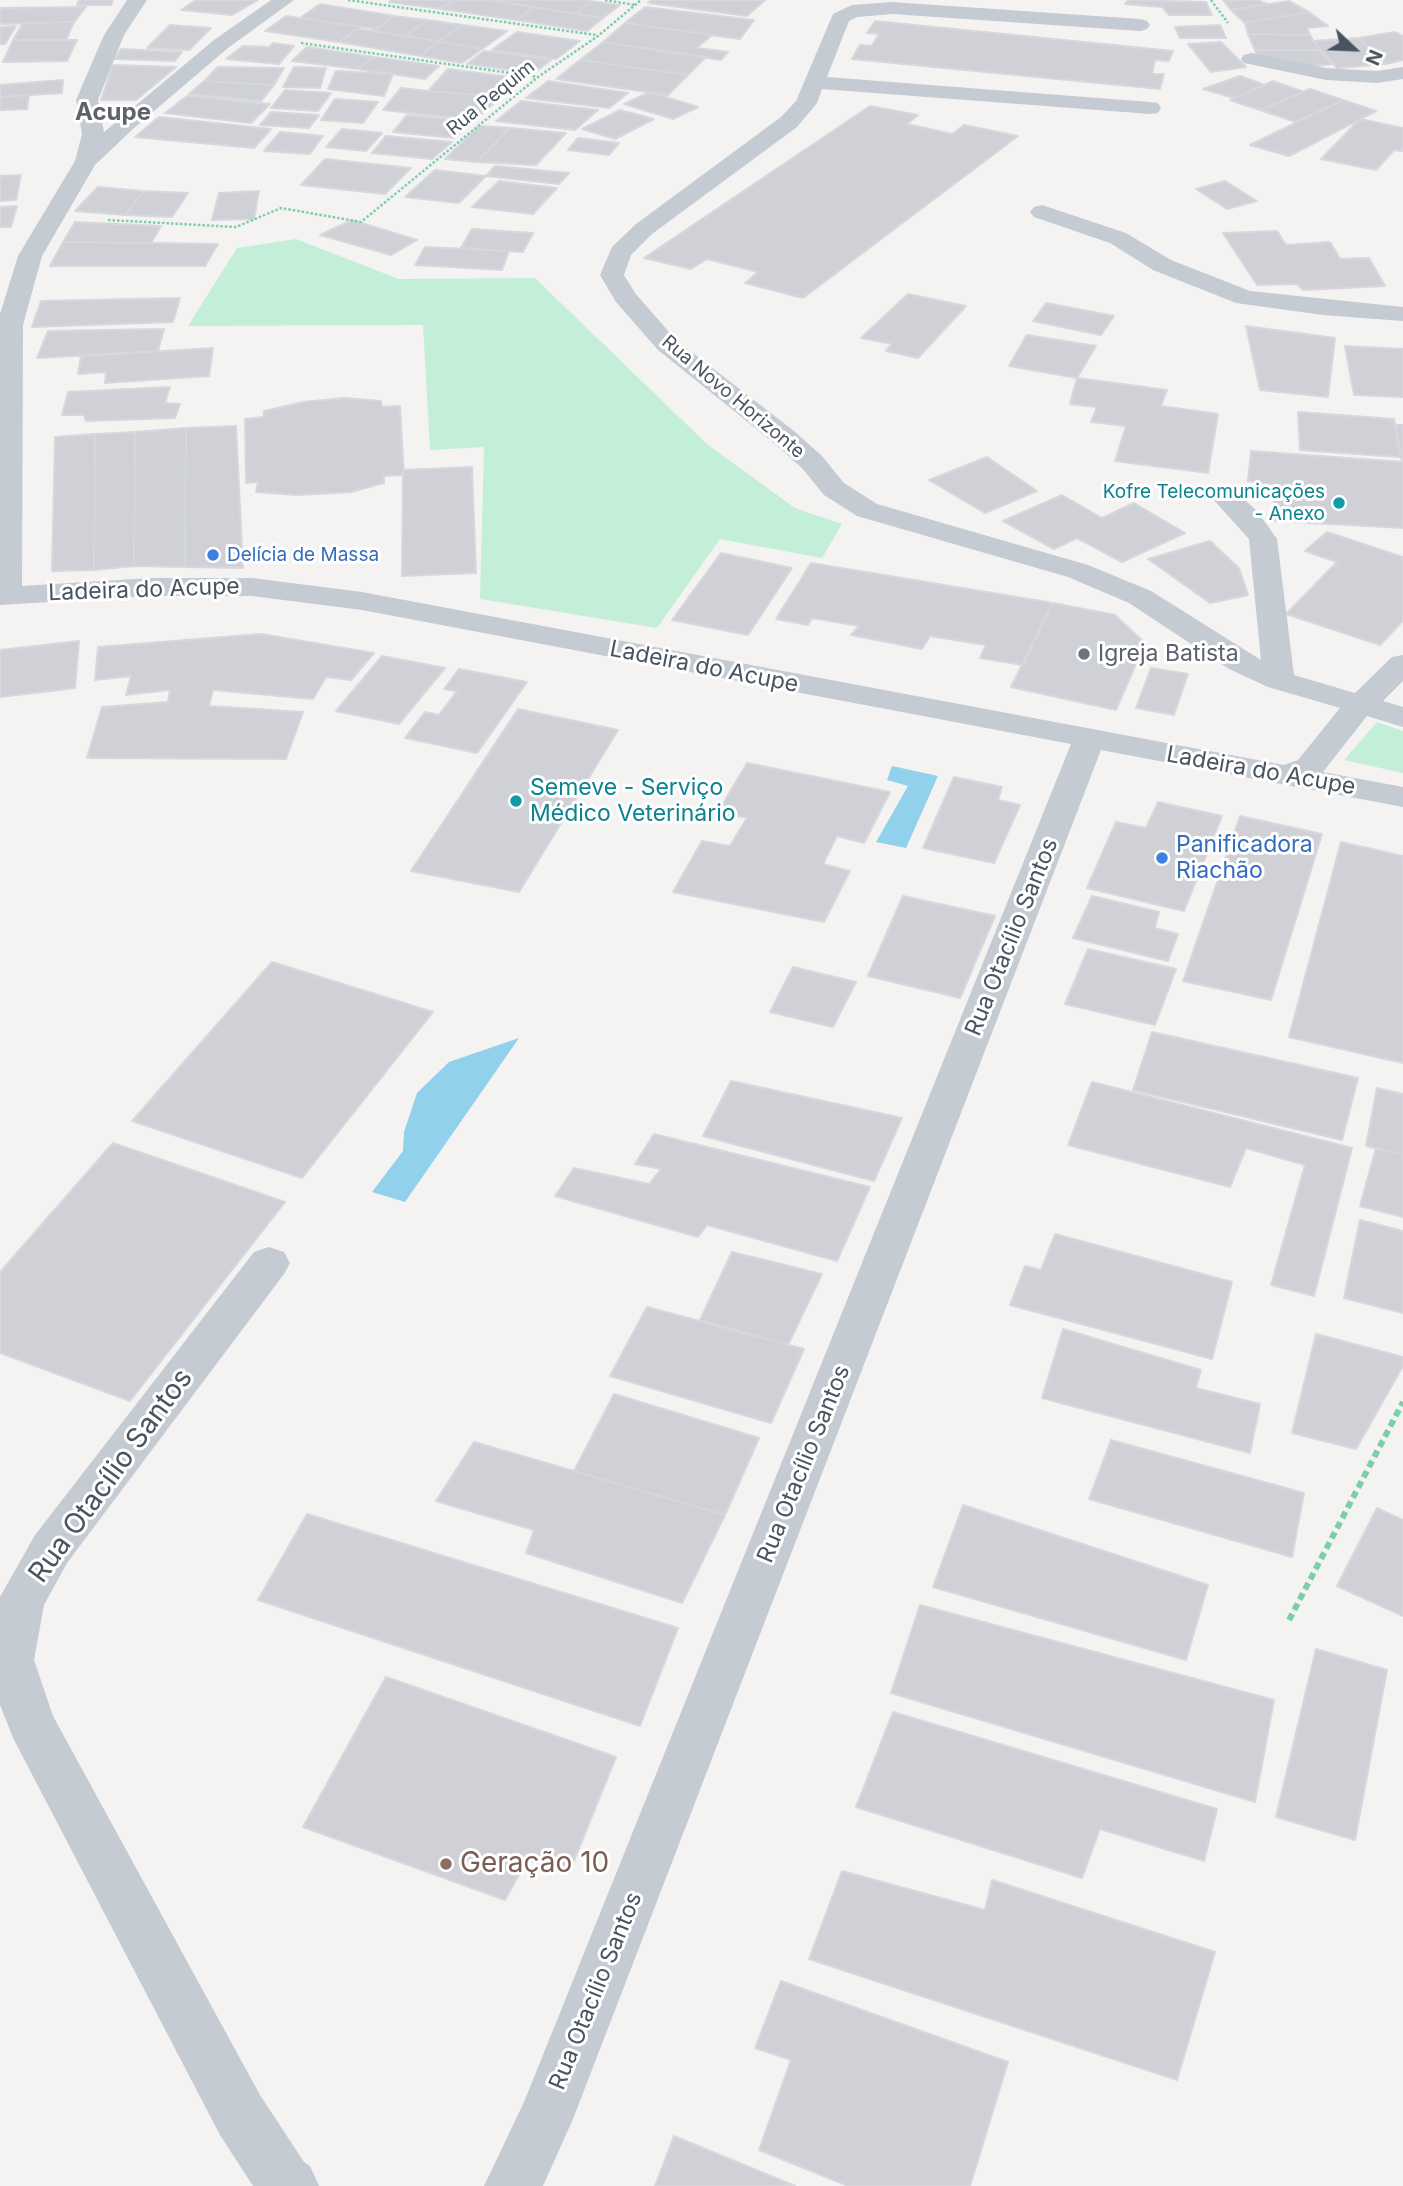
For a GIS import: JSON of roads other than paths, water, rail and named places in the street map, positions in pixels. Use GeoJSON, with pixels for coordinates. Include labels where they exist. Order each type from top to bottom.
{"type":"FeatureCollection","features":[{"type":"Feature","properties":{"kind":"street"},"geometry":{"type":"LineString","coordinates":[[86,161],[93,134],[87,100],[114,35],[137,0]]}},
{"type":"Feature","properties":{"kind":"street"},"geometry":{"type":"LineString","coordinates":[[3,596],[10,325],[30,256],[51,216],[86,161],[125,124],[234,33],[284,0]]}},
{"type":"Feature","properties":{"kind":"street","name":"Rua Novo Horizonte"},"geometry":{"type":"LineString","coordinates":[[1140,24],[870,8],[852,11],[840,18],[806,103],[789,122],[645,229],[620,252],[611,275],[625,297],[667,345],[784,437],[812,462],[834,489],[867,510],[1078,571],[1140,597],[1240,662],[1279,680],[1403,717]]}},
{"type":"Feature","properties":{"kind":"street"},"geometry":{"type":"LineString","coordinates":[[1251,59],[1326,74],[1377,77],[1403,74]]}},
{"type":"Feature","properties":{"kind":"street"},"geometry":{"type":"LineString","coordinates":[[813,82],[1150,108]]}},
{"type":"Feature","properties":{"kind":"street"},"geometry":{"type":"LineString","coordinates":[[1042,212],[1118,238],[1162,265],[1245,298],[1403,314]]}},
{"type":"Feature","properties":{"kind":"street"},"geometry":{"type":"LineString","coordinates":[[1226,497],[1247,517],[1263,539],[1279,680]]}},
{"type":"Feature","properties":{"kind":"street","name":"Ladeira do Acupe"},"geometry":{"type":"LineString","coordinates":[[3,596],[150,587],[251,587],[362,601],[1403,797]]}},
{"type":"Feature","properties":{"kind":"street"},"geometry":{"type":"LineString","coordinates":[[1286,775],[1310,767],[1360,705],[1403,664]]}},
{"type":"Feature","properties":{"kind":"street","name":"Rua Otacílio Santos"},"geometry":{"type":"LineString","coordinates":[[513,2186],[545,2119],[1089,740]]}},
{"type":"Feature","properties":{"kind":"street","name":"Rua Otacílio Santos"},"geometry":{"type":"LineString","coordinates":[[270,1263],[51,1549],[21,1602],[10,1660],[37,1734],[240,2115],[284,2182],[290,2186]]}},
{"type":"Feature","properties":{"kind":"water"},"geometry":{"type":"Polygon","coordinates":[[[892,766],[938,776],[906,848],[876,842],[908,786],[887,780],[892,766]]]}},
{"type":"Feature","properties":{"kind":"water"},"geometry":{"type":"Polygon","coordinates":[[[519,1038],[405,1202],[372,1192],[403,1151],[404,1132],[417,1093],[449,1062],[519,1038]]]}},
{"type":"Feature","properties":{"kind":"place","name":"Kofre Telecomunicações - Anexo"},"geometry":{"type":"Point","coordinates":[1339,503]}},
{"type":"Feature","properties":{"kind":"place","name":"Delícia de Massa"},"geometry":{"type":"Point","coordinates":[213,555]}},
{"type":"Feature","properties":{"kind":"place","name":"Igreja Batista"},"geometry":{"type":"Point","coordinates":[1084,654]}},
{"type":"Feature","properties":{"kind":"place","name":"Semeve - Serviço Médico Veterinário"},"geometry":{"type":"Point","coordinates":[516,801]}},
{"type":"Feature","properties":{"kind":"place","name":"Panificadora Riachão"},"geometry":{"type":"Point","coordinates":[1162,858]}},
{"type":"Feature","properties":{"kind":"place","name":"Geração 10"},"geometry":{"type":"Point","coordinates":[446,1864]}},
{"type":"Feature","properties":{"kind":"district","name":"Acupe"},"geometry":{"type":"Point","coordinates":[113,113]}}]}
